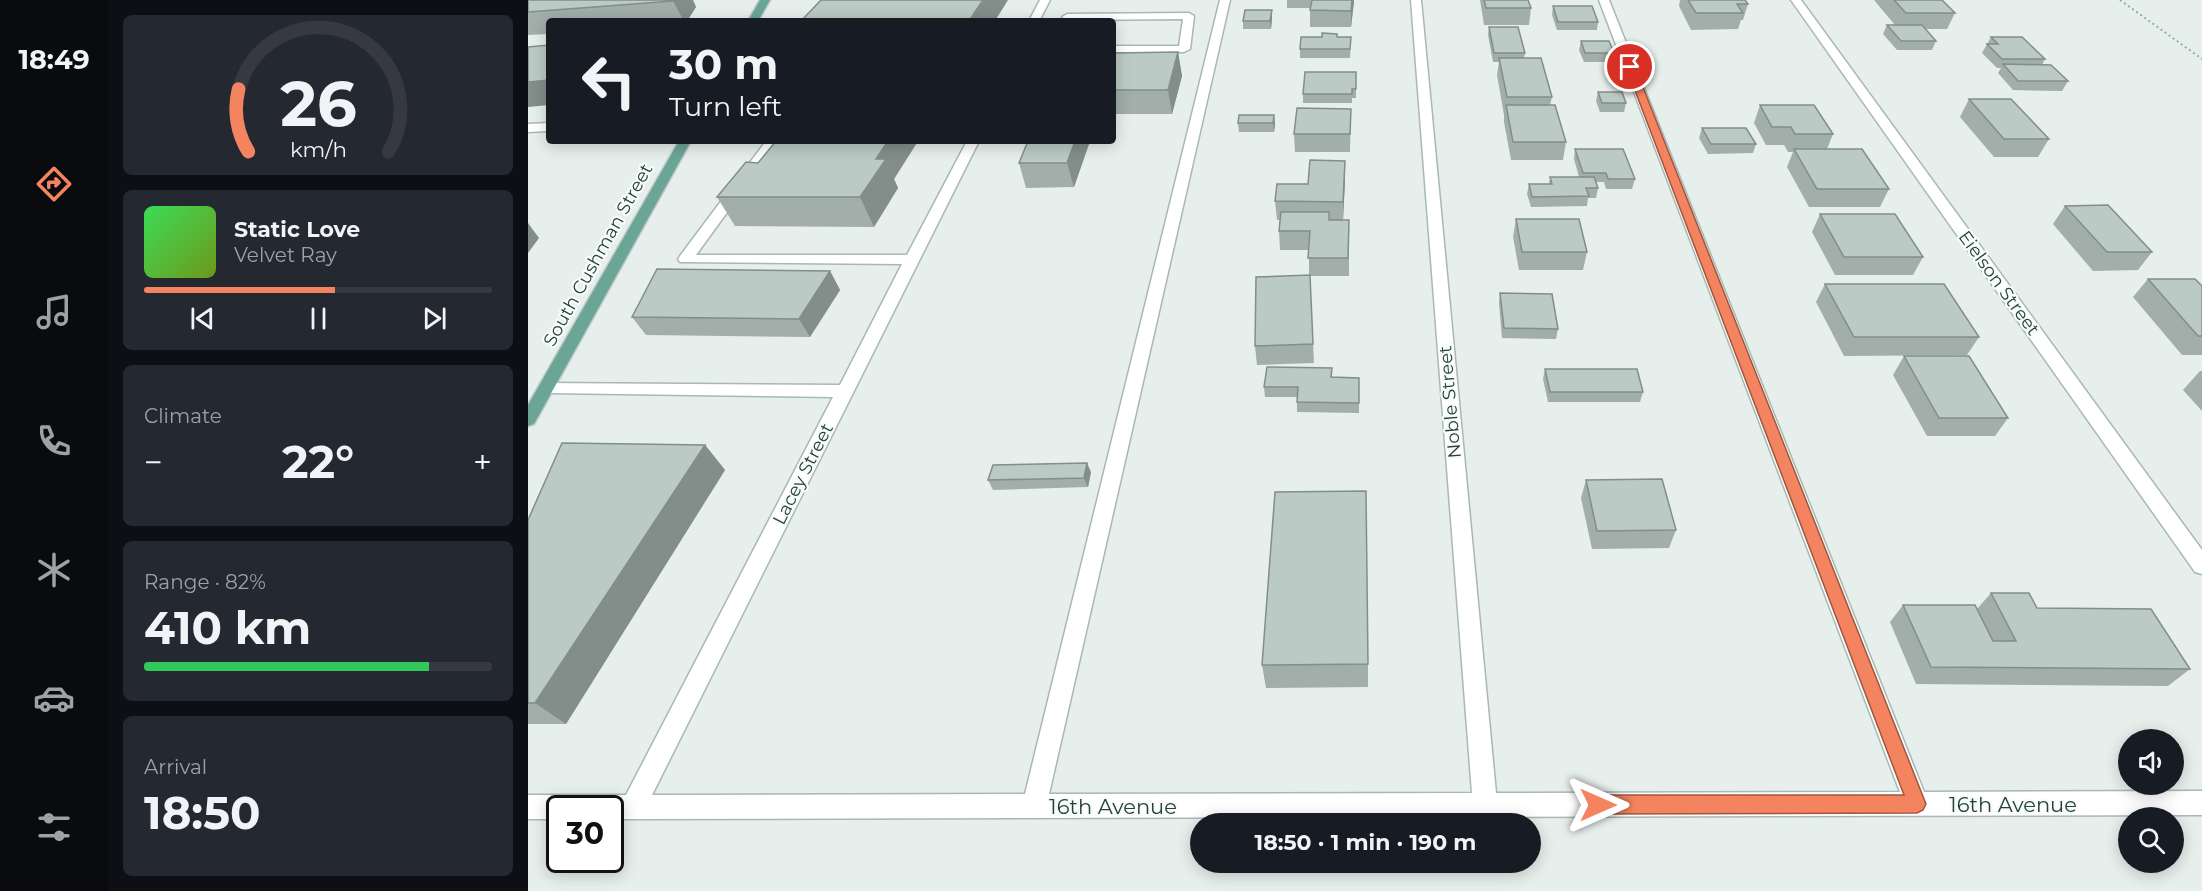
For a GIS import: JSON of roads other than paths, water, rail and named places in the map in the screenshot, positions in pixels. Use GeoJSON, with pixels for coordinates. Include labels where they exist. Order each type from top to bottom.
{"type":"FeatureCollection","features":[{"type":"Feature","properties":{"kind":"main road"},"geometry":{"type":"LineString","coordinates":[[755,18],[765,0]]}},
{"type":"Feature","properties":{"kind":"main road","name":"South Cushman Street"},"geometry":{"type":"LineString","coordinates":[[528,420],[683,144]]}},
{"type":"Feature","properties":{"kind":"street"},"geometry":{"type":"LineString","coordinates":[[1035,18],[1044,0]]}},
{"type":"Feature","properties":{"kind":"street"},"geometry":{"type":"LineString","coordinates":[[1034,806],[1225,0]]}},
{"type":"Feature","properties":{"kind":"street","name":"Noble Street"},"geometry":{"type":"LineString","coordinates":[[1416,0],[1485,805]]}},
{"type":"Feature","properties":{"kind":"street"},"geometry":{"type":"LineString","coordinates":[[1604,0],[1917,804]]}},
{"type":"Feature","properties":{"kind":"street","name":"Eielson Street"},"geometry":{"type":"LineString","coordinates":[[1796,0],[2202,566]]}},
{"type":"Feature","properties":{"kind":"street"},"geometry":{"type":"LineString","coordinates":[[1067,17],[1190,16],[1184,49],[1116,49]]}},
{"type":"Feature","properties":{"kind":"street"},"geometry":{"type":"LineString","coordinates":[[528,129],[546,127]]}},
{"type":"Feature","properties":{"kind":"street"},"geometry":{"type":"LineString","coordinates":[[771,144],[685,259],[912,260]]}},
{"type":"Feature","properties":{"kind":"street","name":"Lacey Street"},"geometry":{"type":"LineString","coordinates":[[633,807],[971,144]]}},
{"type":"Feature","properties":{"kind":"street"},"geometry":{"type":"LineString","coordinates":[[547,387],[845,391]]}},
{"type":"Feature","properties":{"kind":"street","name":"16th Avenue"},"geometry":{"type":"LineString","coordinates":[[528,807],[2202,803]]}}]}
